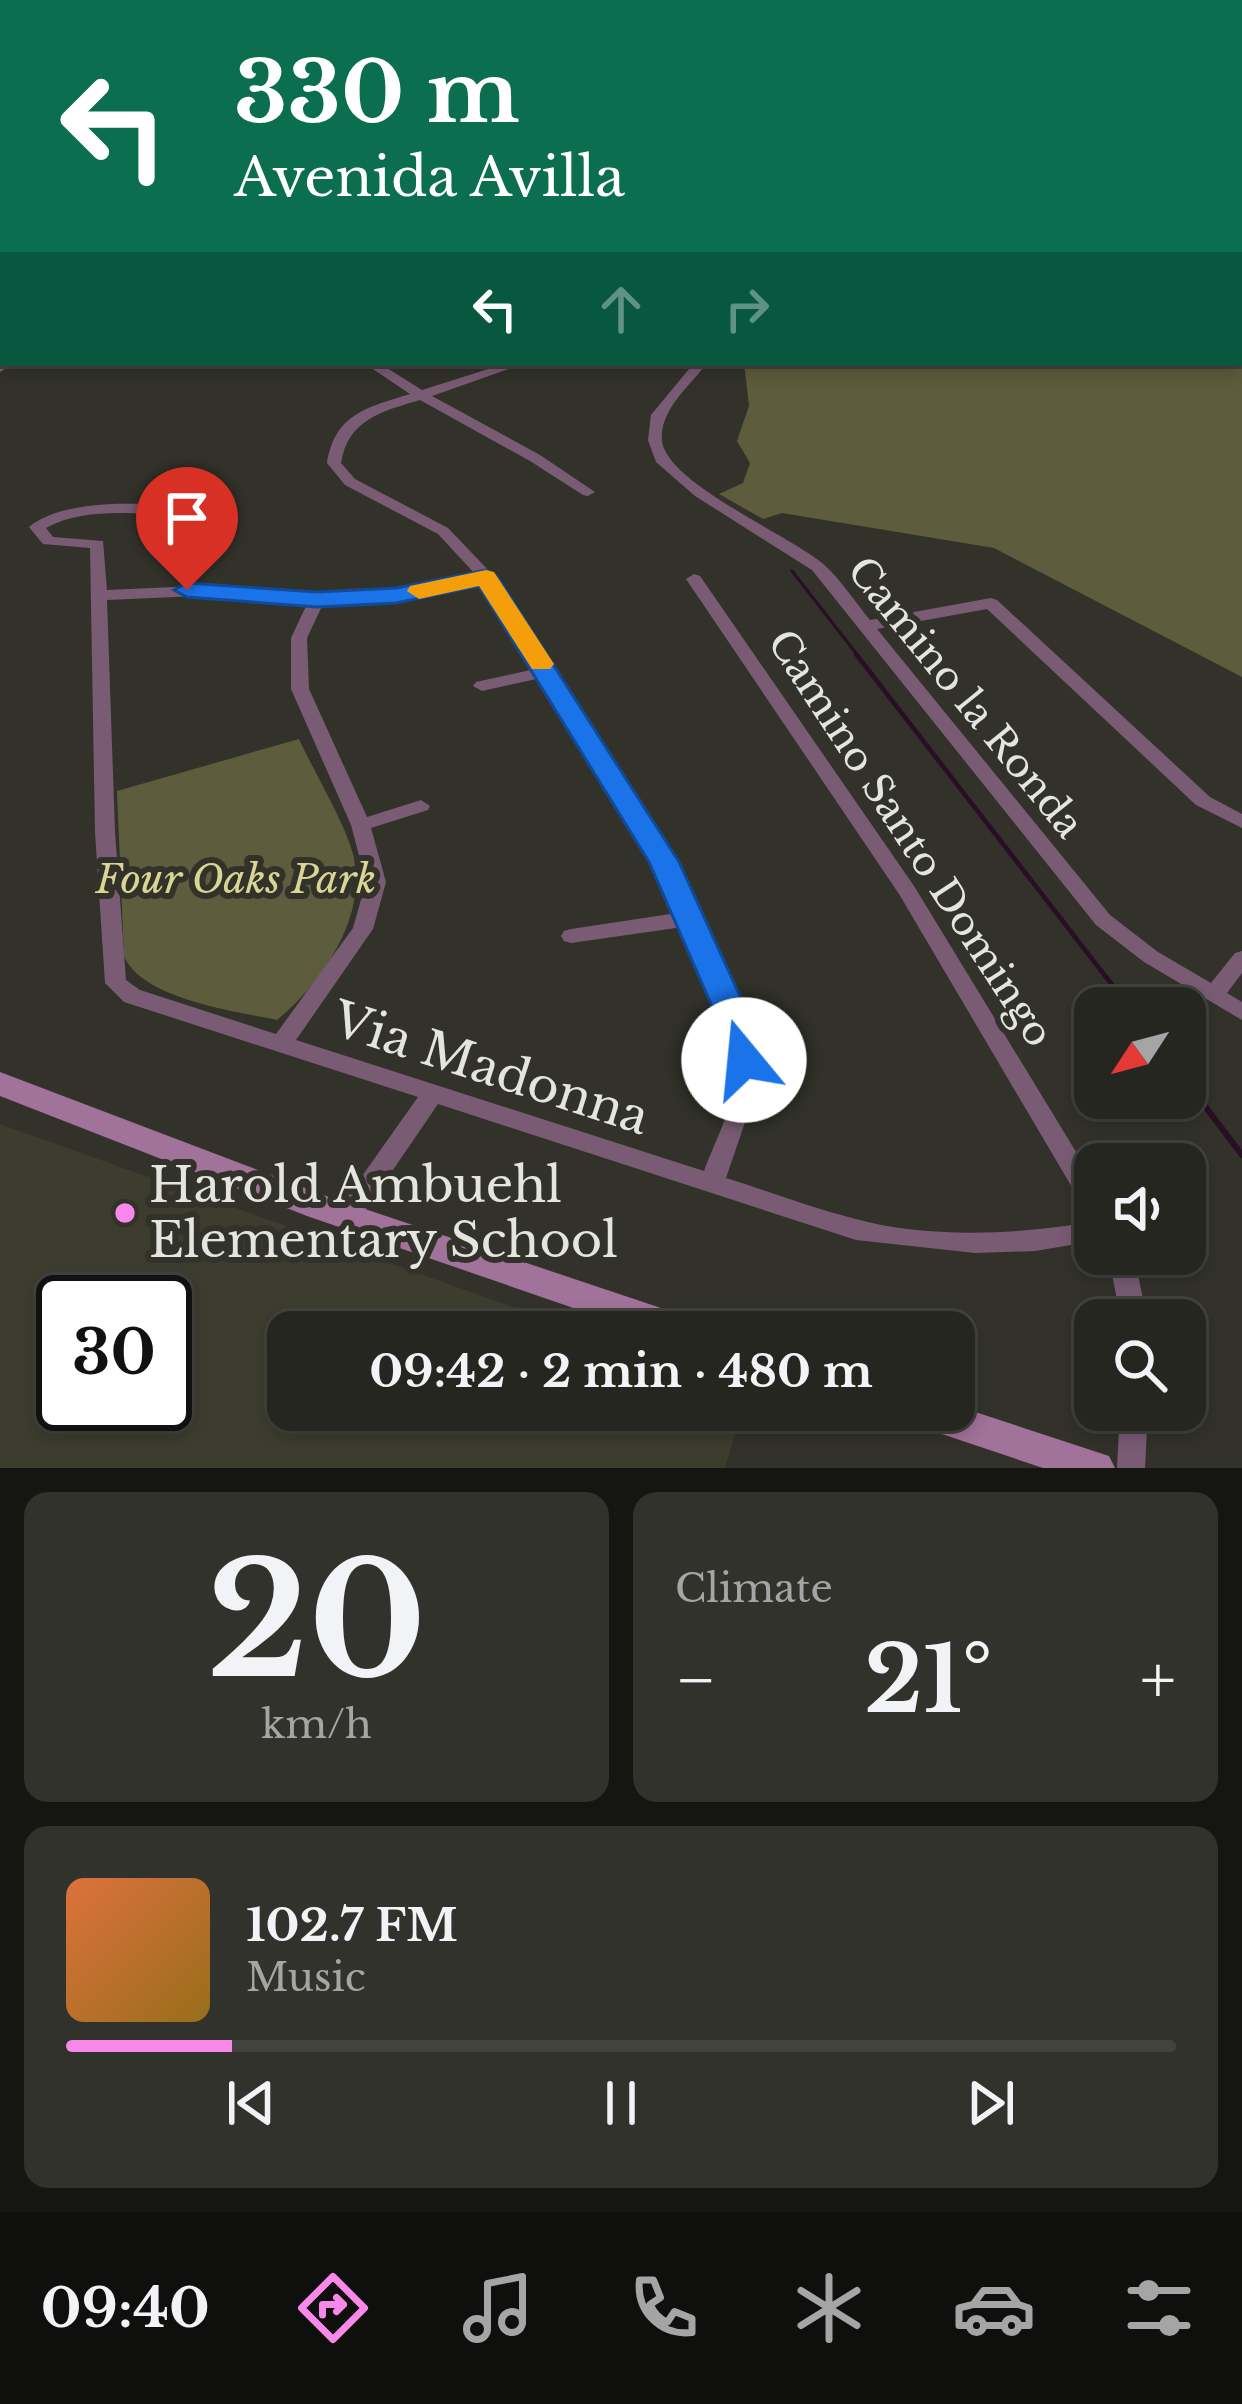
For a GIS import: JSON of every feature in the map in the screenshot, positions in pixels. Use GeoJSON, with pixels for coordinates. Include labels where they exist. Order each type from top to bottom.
{"type":"FeatureCollection","features":[{"type":"Feature","properties":{"kind":"street"},"geometry":{"type":"LineString","coordinates":[[374,366],[418,395],[543,460],[588,493]]}},
{"type":"Feature","properties":{"kind":"street"},"geometry":{"type":"LineString","coordinates":[[510,366],[364,413],[345,432],[334,463],[350,482],[443,531],[486,578],[664,862],[737,1027],[744,1060],[744,1093],[712,1184]]}},
{"type":"Feature","properties":{"kind":"street","name":"Camino la Ronda"},"geometry":{"type":"LineString","coordinates":[[699,366],[658,415],[655,440],[661,460],[700,493],[818,567],[1103,920],[1150,957],[1242,1012]]}},
{"type":"Feature","properties":{"kind":"street"},"geometry":{"type":"LineString","coordinates":[[190,512],[73,513],[48,518],[37,527],[48,541],[98,544],[101,596],[220,590],[317,600],[396,596],[486,578]]}},
{"type":"Feature","properties":{"kind":"street","name":"Camino Santo Domingo"},"geometry":{"type":"LineString","coordinates":[[694,579],[907,891],[1074,1169]]}},
{"type":"Feature","properties":{"kind":"street","name":"Via Madonna"},"geometry":{"type":"LineString","coordinates":[[101,596],[105,832],[116,983],[132,996],[856,1230],[956,1245],[1016,1244],[1074,1234]]}},
{"type":"Feature","properties":{"kind":"street"},"geometry":{"type":"LineString","coordinates":[[281,1045],[364,928],[376,882],[361,824],[300,689],[299,638],[317,600]]}},
{"type":"Feature","properties":{"kind":"street"},"geometry":{"type":"LineString","coordinates":[[864,626],[991,603],[1203,801],[1242,822]]}},
{"type":"Feature","properties":{"kind":"street"},"geometry":{"type":"LineString","coordinates":[[482,686],[547,672]]}},
{"type":"Feature","properties":{"kind":"street"},"geometry":{"type":"LineString","coordinates":[[361,824],[421,806]]}},
{"type":"Feature","properties":{"kind":"street"},"geometry":{"type":"LineString","coordinates":[[572,936],[687,919]]}},
{"type":"Feature","properties":{"kind":"street"},"geometry":{"type":"LineString","coordinates":[[1213,995],[1242,958]]}},
{"type":"Feature","properties":{"kind":"street"},"geometry":{"type":"LineString","coordinates":[[0,1084],[346,1216],[626,1311]]}},
{"type":"Feature","properties":{"kind":"street"},"geometry":{"type":"LineString","coordinates":[[346,1216],[434,1094]]}},
{"type":"Feature","properties":{"kind":"street"},"geometry":{"type":"LineString","coordinates":[[975,1431],[1059,1462],[1096,1468]]}},
{"type":"Feature","properties":{"kind":"street"},"geometry":{"type":"LineString","coordinates":[[1131,1468],[1133,1431]]}},
{"type":"Feature","properties":{"kind":"shaded area","name":"Harold Ambuehl Elementary School"},"geometry":{"type":"Polygon","coordinates":[[[0,1124],[524,1311],[267,1311],[267,1431],[736,1431],[725,1468],[0,1468],[0,1124]]]}},
{"type":"Feature","properties":{"kind":"green space"},"geometry":{"type":"Polygon","coordinates":[[[744,366],[1242,366],[1242,677],[994,548],[782,513],[763,519],[719,494],[743,483],[750,463],[737,441],[749,406],[744,366]]]}},
{"type":"Feature","properties":{"kind":"green space","name":"Four Oaks Park"},"geometry":{"type":"Polygon","coordinates":[[[299,739],[354,858],[354,904],[337,948],[309,988],[277,1020],[192,1001],[150,983],[124,956],[117,791],[299,739]]]}},
{"type":"Feature","properties":{"kind":"waterway"},"geometry":{"type":"LineString","coordinates":[[792,571],[859,657]]}},
{"type":"Feature","properties":{"kind":"waterway"},"geometry":{"type":"LineString","coordinates":[[856,654],[1114,987]]}},
{"type":"Feature","properties":{"kind":"waterway"},"geometry":{"type":"LineString","coordinates":[[1206,1108],[1242,1155]]}},
{"type":"Feature","properties":{"kind":"slow traffic"},"geometry":{"type":"LineString","coordinates":[[419,591],[486,578],[541,664]]}},
{"type":"Feature","properties":{"kind":"place","name":"Harold Ambuehl Elementary School"},"geometry":{"type":"Point","coordinates":[125,1213]}},
{"type":"Feature","properties":{"kind":"route"},"geometry":{"type":"LineString","coordinates":[[187,590],[317,600],[396,596],[486,578],[664,862],[737,1027],[744,1060]]}}]}
